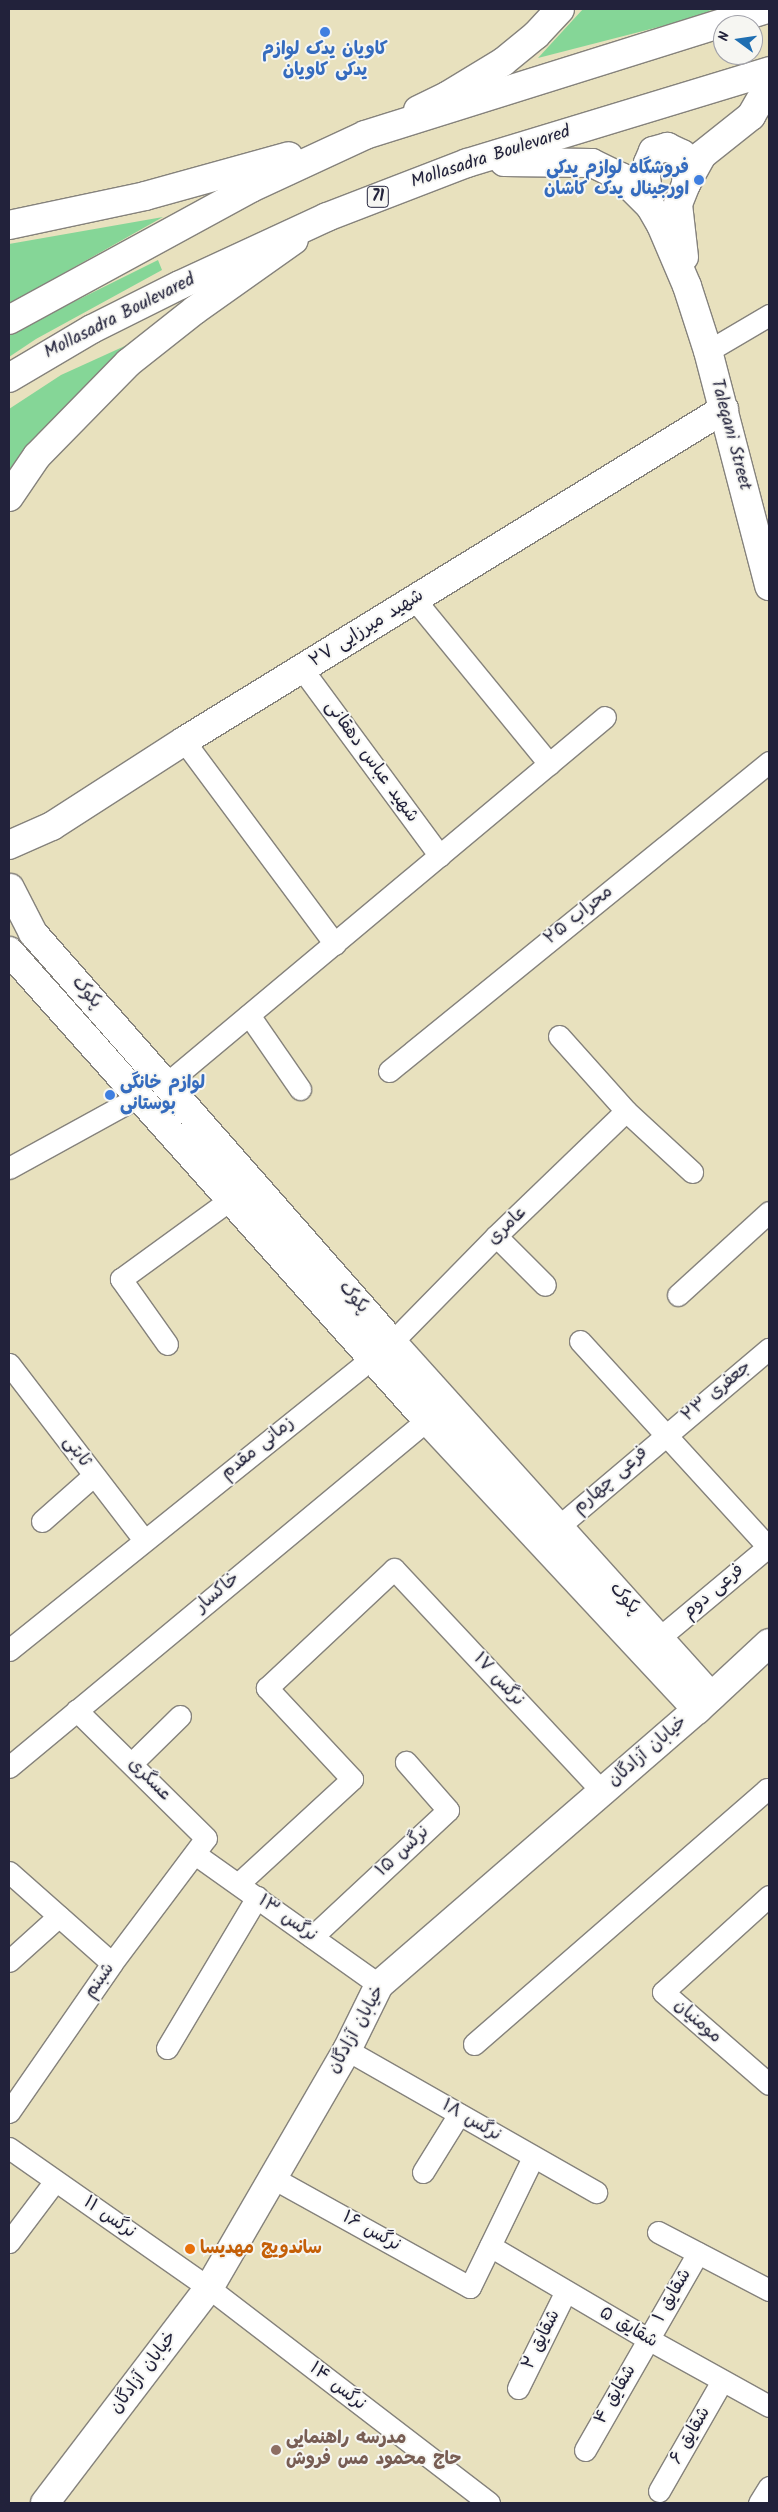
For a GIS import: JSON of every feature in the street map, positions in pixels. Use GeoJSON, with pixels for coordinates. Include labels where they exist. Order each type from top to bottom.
{"type":"FeatureCollection","features":[{"type":"Feature","properties":{"kind":"main road"},"geometry":{"type":"LineString","coordinates":[[9,320],[251,188],[447,96],[496,66],[530,40],[560,9]]}},
{"type":"Feature","properties":{"kind":"main road"},"geometry":{"type":"LineString","coordinates":[[9,225],[145,196],[365,135],[767,9]]}},
{"type":"Feature","properties":{"kind":"main road","name":"Mollasadra Boulevared"},"geometry":{"type":"LineString","coordinates":[[9,378],[92,329],[180,285],[327,217],[467,163],[769,71]]}},
{"type":"Feature","properties":{"kind":"main road"},"geometry":{"type":"LineString","coordinates":[[687,286],[678,204],[686,184],[702,154],[760,113],[769,85]]}},
{"type":"Feature","properties":{"kind":"main road"},"geometry":{"type":"LineString","coordinates":[[650,206],[646,177],[648,163],[653,152],[667,147],[675,149],[682,154],[687,167],[686,184]]}},
{"type":"Feature","properties":{"kind":"main road"},"geometry":{"type":"LineString","coordinates":[[467,163],[532,161],[592,163],[621,177],[650,206],[661,224],[687,286]]}},
{"type":"Feature","properties":{"kind":"main road"},"geometry":{"type":"LineString","coordinates":[[9,497],[37,456],[128,363],[195,310],[327,217]]}},
{"type":"Feature","properties":{"kind":"main road","name":"Taleqani Street"},"geometry":{"type":"LineString","coordinates":[[687,286],[724,409],[769,586]]}},
{"type":"Feature","properties":{"kind":"main road","name":"شهید میرزایی ۲۷"},"geometry":{"type":"LineString","coordinates":[[9,847],[52,826],[184,741],[724,409]]}},
{"type":"Feature","properties":{"kind":"main road"},"geometry":{"type":"LineString","coordinates":[[9,847],[14,863],[13,881],[9,888]]}},
{"type":"Feature","properties":{"kind":"main road","name":"پکوک"},"geometry":{"type":"LineString","coordinates":[[9,888],[33,933],[166,1084],[328,1289],[382,1350],[558,1527],[660,1638],[704,1703]]}},
{"type":"Feature","properties":{"kind":"main road","name":"پکوک"},"geometry":{"type":"LineString","coordinates":[[9,951],[231,1199],[328,1289]]}},
{"type":"Feature","properties":{"kind":"main road","name":"پکوک"},"geometry":{"type":"LineString","coordinates":[[382,1350],[427,1420],[704,1703]]}},
{"type":"Feature","properties":{"kind":"main road","name":"خیابان آزادگان"},"geometry":{"type":"LineString","coordinates":[[45,2503],[209,2288],[347,2050],[379,1984],[768,1648]]}},
{"type":"Feature","properties":{"kind":"street"},"geometry":{"type":"LineString","coordinates":[[708,351],[769,315]]}},
{"type":"Feature","properties":{"kind":"street"},"geometry":{"type":"LineString","coordinates":[[415,600],[549,764]]}},
{"type":"Feature","properties":{"kind":"street","name":"شهید عباس دهقانی"},"geometry":{"type":"LineString","coordinates":[[302,669],[440,856]]}},
{"type":"Feature","properties":{"kind":"street"},"geometry":{"type":"LineString","coordinates":[[166,1084],[605,717]]}},
{"type":"Feature","properties":{"kind":"street"},"geometry":{"type":"LineString","coordinates":[[184,741],[335,944]]}},
{"type":"Feature","properties":{"kind":"street","name":"محراب ۲۵"},"geometry":{"type":"LineString","coordinates":[[389,1071],[769,762]]}},
{"type":"Feature","properties":{"kind":"street"},"geometry":{"type":"LineString","coordinates":[[249,1016],[300,1089]]}},
{"type":"Feature","properties":{"kind":"street"},"geometry":{"type":"LineString","coordinates":[[559,1036],[626,1111],[692,1172]]}},
{"type":"Feature","properties":{"kind":"street"},"geometry":{"type":"LineString","coordinates":[[9,1168],[138,1096]]}},
{"type":"Feature","properties":{"kind":"street","name":"عامری"},"geometry":{"type":"LineString","coordinates":[[382,1350],[496,1236],[626,1111]]}},
{"type":"Feature","properties":{"kind":"street"},"geometry":{"type":"LineString","coordinates":[[167,1344],[121,1279],[231,1199]]}},
{"type":"Feature","properties":{"kind":"street"},"geometry":{"type":"LineString","coordinates":[[678,1294],[769,1212]]}},
{"type":"Feature","properties":{"kind":"street"},"geometry":{"type":"LineString","coordinates":[[496,1236],[545,1285]]}},
{"type":"Feature","properties":{"kind":"street"},"geometry":{"type":"LineString","coordinates":[[580,1341],[769,1546]]}},
{"type":"Feature","properties":{"kind":"street","name":"زمانی مقدم"},"geometry":{"type":"LineString","coordinates":[[9,1650],[382,1350]]}},
{"type":"Feature","properties":{"kind":"street","name":"جعفری ۲۳"},"geometry":{"type":"LineString","coordinates":[[665,1435],[767,1355]]}},
{"type":"Feature","properties":{"kind":"street","name":"ثابتی"},"geometry":{"type":"LineString","coordinates":[[11,1370],[144,1540]]}},
{"type":"Feature","properties":{"kind":"street","name":"خاکسار"},"geometry":{"type":"LineString","coordinates":[[10,1762],[76,1710],[427,1420]]}},
{"type":"Feature","properties":{"kind":"street","name":"فرعی چهارم"},"geometry":{"type":"LineString","coordinates":[[558,1527],[665,1435]]}},
{"type":"Feature","properties":{"kind":"street"},"geometry":{"type":"LineString","coordinates":[[42,1521],[94,1475]]}},
{"type":"Feature","properties":{"kind":"street","name":"فرعی دوم"},"geometry":{"type":"LineString","coordinates":[[660,1638],[769,1546]]}},
{"type":"Feature","properties":{"kind":"street","name":"نرگس ۱۷"},"geometry":{"type":"LineString","coordinates":[[238,1884],[352,1779],[267,1688],[394,1569],[602,1791]]}},
{"type":"Feature","properties":{"kind":"street","name":"عسگری"},"geometry":{"type":"LineString","coordinates":[[76,1710],[132,1763],[206,1838],[195,1854]]}},
{"type":"Feature","properties":{"kind":"street"},"geometry":{"type":"LineString","coordinates":[[132,1763],[180,1716]]}},
{"type":"Feature","properties":{"kind":"street","name":"نرگس ۱۵"},"geometry":{"type":"LineString","coordinates":[[312,1936],[448,1810],[406,1762]]}},
{"type":"Feature","properties":{"kind":"street"},"geometry":{"type":"LineString","coordinates":[[474,2044],[767,1789],[769,1792]]}},
{"type":"Feature","properties":{"kind":"street","name":"نرگس ۱۳"},"geometry":{"type":"LineString","coordinates":[[195,1854],[379,1984]]}},
{"type":"Feature","properties":{"kind":"street","name":"شبنم"},"geometry":{"type":"LineString","coordinates":[[9,2112],[112,1963],[195,1854]]}},
{"type":"Feature","properties":{"kind":"street"},"geometry":{"type":"LineString","coordinates":[[9,1872],[112,1963]]}},
{"type":"Feature","properties":{"kind":"street"},"geometry":{"type":"LineString","coordinates":[[167,2048],[257,1897]]}},
{"type":"Feature","properties":{"kind":"street","name":"مومنیان"},"geometry":{"type":"LineString","coordinates":[[768,1900],[663,1992],[769,2084]]}},
{"type":"Feature","properties":{"kind":"street"},"geometry":{"type":"LineString","coordinates":[[9,1962],[59,1916]]}},
{"type":"Feature","properties":{"kind":"street","name":"نرگس ۱۸"},"geometry":{"type":"LineString","coordinates":[[347,2050],[596,2192]]}},
{"type":"Feature","properties":{"kind":"street"},"geometry":{"type":"LineString","coordinates":[[423,2172],[459,2114]]}},
{"type":"Feature","properties":{"kind":"street","name":"نرگس ۱۱"},"geometry":{"type":"LineString","coordinates":[[9,2148],[209,2288]]}},
{"type":"Feature","properties":{"kind":"street"},"geometry":{"type":"LineString","coordinates":[[490,2246],[533,2157]]}},
{"type":"Feature","properties":{"kind":"street","name":"نرگس ۱۶"},"geometry":{"type":"LineString","coordinates":[[273,2178],[470,2287],[490,2246]]}},
{"type":"Feature","properties":{"kind":"street"},"geometry":{"type":"LineString","coordinates":[[9,2242],[55,2181]]}},
{"type":"Feature","properties":{"kind":"street"},"geometry":{"type":"LineString","coordinates":[[658,2232],[769,2290]]}},
{"type":"Feature","properties":{"kind":"street","name":"شقایق ۵"},"geometry":{"type":"LineString","coordinates":[[490,2246],[648,2339],[769,2406]]}},
{"type":"Feature","properties":{"kind":"street","name":"شقایق ۱"},"geometry":{"type":"LineString","coordinates":[[648,2339],[698,2253]]}},
{"type":"Feature","properties":{"kind":"street","name":"نرگس ۱۴"},"geometry":{"type":"LineString","coordinates":[[209,2288],[489,2503]]}},
{"type":"Feature","properties":{"kind":"street","name":"شقایق ۲"},"geometry":{"type":"LineString","coordinates":[[518,2388],[566,2291]]}},
{"type":"Feature","properties":{"kind":"street","name":"شقایق ۴"},"geometry":{"type":"LineString","coordinates":[[585,2450],[648,2339]]}},
{"type":"Feature","properties":{"kind":"street","name":"شقایق ۶"},"geometry":{"type":"LineString","coordinates":[[660,2491],[722,2381]]}},
{"type":"Feature","properties":{"kind":"street"},"geometry":{"type":"LineString","coordinates":[[759,2503],[769,2487]]}},
{"type":"Feature","properties":{"kind":"green space"},"geometry":{"type":"Polygon","coordinates":[[[583,9],[704,9],[717,12],[538,58],[583,9]]]}},
{"type":"Feature","properties":{"kind":"green space"},"geometry":{"type":"Polygon","coordinates":[[[163,217],[32,291],[9,304],[9,244],[163,217]]]}},
{"type":"Feature","properties":{"kind":"green space"},"geometry":{"type":"Polygon","coordinates":[[[158,260],[162,270],[36,339],[9,357],[9,334],[158,260]]]}},
{"type":"Feature","properties":{"kind":"green space"},"geometry":{"type":"Polygon","coordinates":[[[138,340],[9,477],[9,409],[61,375],[138,340]]]}},
{"type":"Feature","properties":{"kind":"place","name":"کاویان یدک لوازم یدکی کاویان"},"geometry":{"type":"Point","coordinates":[325,32]}},
{"type":"Feature","properties":{"kind":"place","name":"فروشگاه لوازم یدکی اورجینال یدک کاشان"},"geometry":{"type":"Point","coordinates":[699,180]}},
{"type":"Feature","properties":{"kind":"place","name":"لوازم خانگی بوستانی"},"geometry":{"type":"Point","coordinates":[110,1095]}},
{"type":"Feature","properties":{"kind":"place","name":"ساندویچ مهدیسا"},"geometry":{"type":"Point","coordinates":[190,2249]}},
{"type":"Feature","properties":{"kind":"place","name":"مدرسه راهنمایی حاج محمود مس فروش"},"geometry":{"type":"Point","coordinates":[276,2450]}}]}
